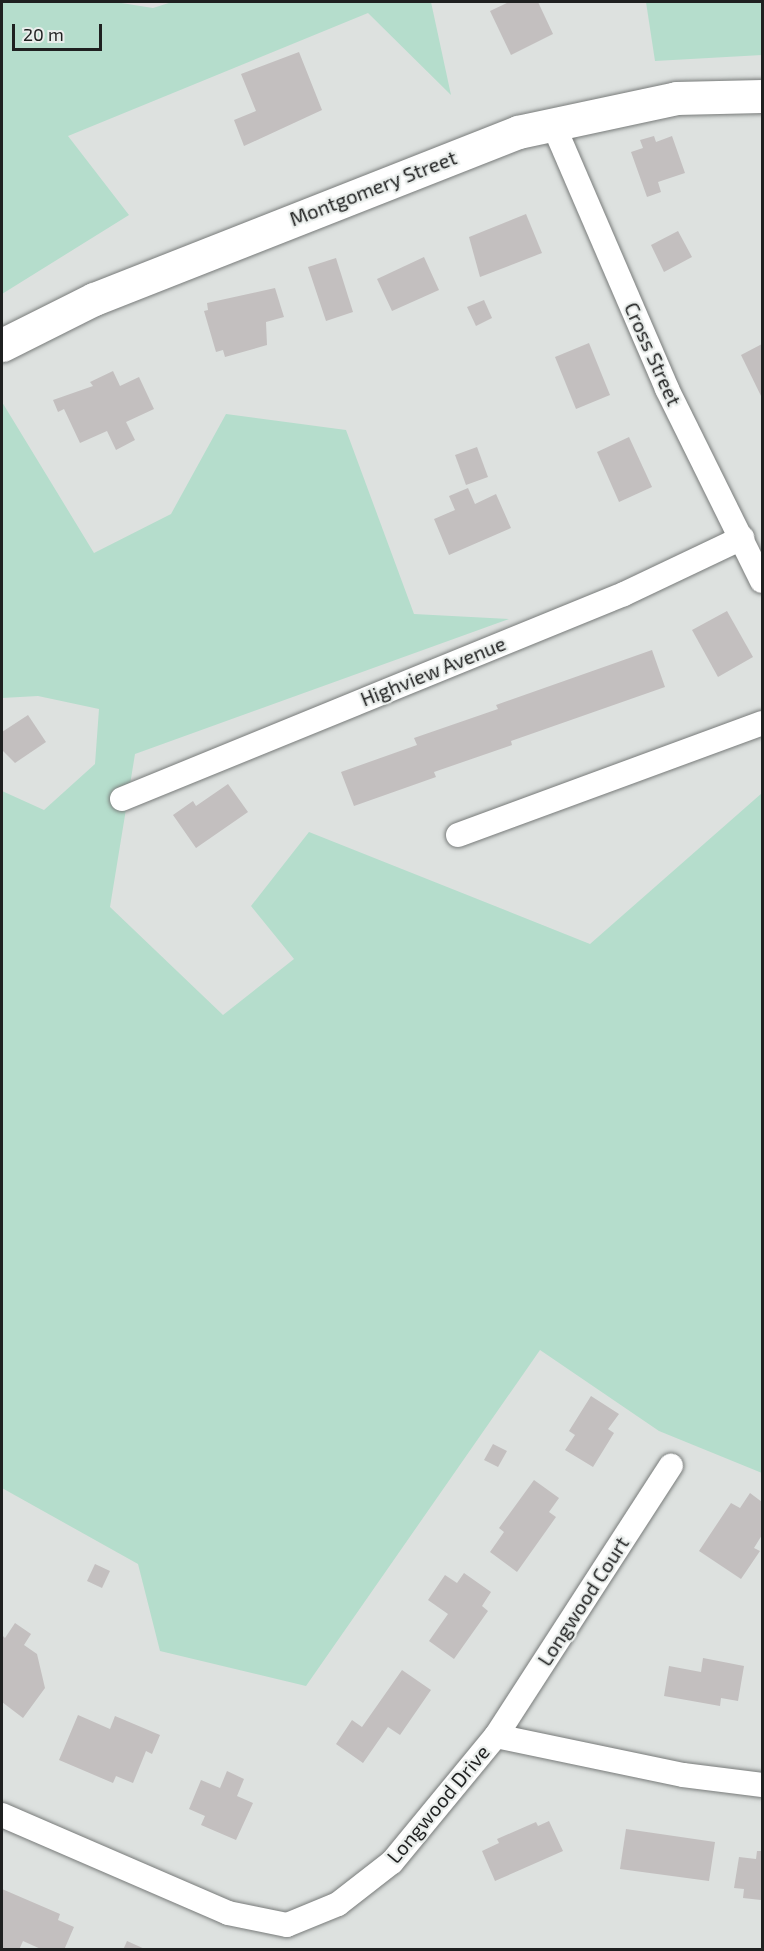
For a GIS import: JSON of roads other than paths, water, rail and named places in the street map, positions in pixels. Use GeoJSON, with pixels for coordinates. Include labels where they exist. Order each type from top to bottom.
{"type":"FeatureCollection","features":[{"type":"Feature","properties":{"kind":"main road","name":"Montgomery Street"},"geometry":{"type":"LineString","coordinates":[[2,345],[94,298],[518,132],[676,98],[762,96]]}},
{"type":"Feature","properties":{"kind":"street","name":"Cross Street"},"geometry":{"type":"LineString","coordinates":[[553,124],[667,389],[762,581]]}},
{"type":"Feature","properties":{"kind":"street","name":"Highview Avenue"},"geometry":{"type":"LineString","coordinates":[[122,799],[624,594],[742,538]]}},
{"type":"Feature","properties":{"kind":"street"},"geometry":{"type":"LineString","coordinates":[[458,834],[762,723]]}},
{"type":"Feature","properties":{"kind":"street","name":"Longwood Court"},"geometry":{"type":"LineString","coordinates":[[496,1736],[671,1466]]}},
{"type":"Feature","properties":{"kind":"street","name":"Longwood Drive"},"geometry":{"type":"LineString","coordinates":[[2,1815],[228,1913],[286,1924],[338,1904],[392,1862],[496,1736],[684,1775],[762,1785]]}}]}
